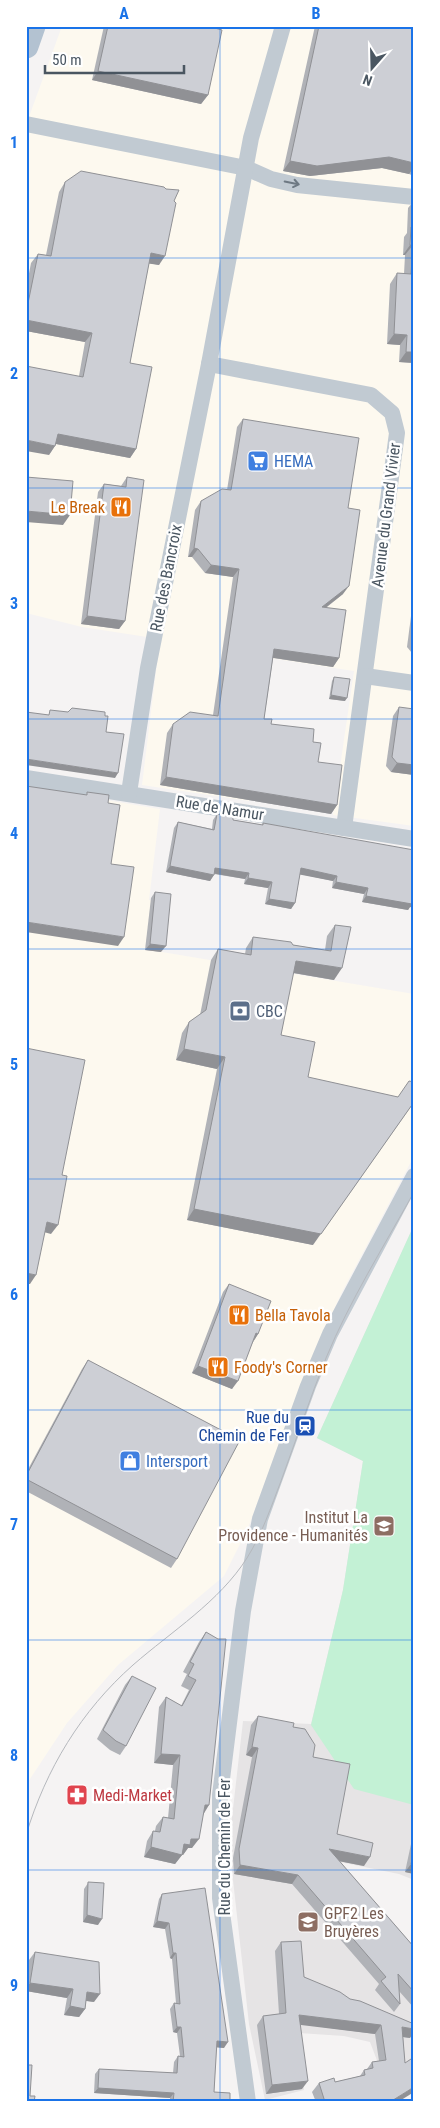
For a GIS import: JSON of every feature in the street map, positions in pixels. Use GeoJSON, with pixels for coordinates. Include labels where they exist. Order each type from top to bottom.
{"type":"FeatureCollection","features":[{"type":"Feature","properties":{"kind":"main road"},"geometry":{"type":"LineString","coordinates":[[26,46],[33,26]]}},
{"type":"Feature","properties":{"kind":"street"},"geometry":{"type":"LineString","coordinates":[[209,364],[251,138],[283,26]]}},
{"type":"Feature","properties":{"kind":"street"},"geometry":{"type":"LineString","coordinates":[[26,124],[246,168],[271,179],[297,185],[414,196]]}},
{"type":"Feature","properties":{"kind":"street","name":"Avenue du Grand Vivier"},"geometry":{"type":"LineString","coordinates":[[209,364],[371,395],[392,412],[397,433],[344,828]]}},
{"type":"Feature","properties":{"kind":"street","name":"Rue des Bancroix"},"geometry":{"type":"LineString","coordinates":[[129,793],[148,668],[209,364]]}},
{"type":"Feature","properties":{"kind":"street"},"geometry":{"type":"LineString","coordinates":[[364,676],[414,683]]}},
{"type":"Feature","properties":{"kind":"street","name":"Rue de Namur"},"geometry":{"type":"LineString","coordinates":[[26,778],[414,839]]}},
{"type":"Feature","properties":{"kind":"street","name":"Rue du Chemin de Fer"},"geometry":{"type":"LineString","coordinates":[[248,2102],[220,1898],[220,1796],[245,1601],[260,1519],[308,1386],[349,1295],[414,1176]]}},
{"type":"Feature","properties":{"kind":"shaded area"},"geometry":{"type":"Polygon","coordinates":[[[62,26],[414,26],[414,826],[333,815],[354,671],[269,658],[249,801],[142,785],[160,639],[82,627],[26,613],[26,125],[62,26]]]}},
{"type":"Feature","properties":{"kind":"shaded area"},"geometry":{"type":"Polygon","coordinates":[[[26,787],[160,809],[149,900],[167,902],[162,952],[414,994],[414,1019],[411,1036],[414,1037],[414,1156],[342,1292],[308,1366],[248,1528],[224,1576],[118,1665],[67,1723],[26,1785],[26,787]]]}},
{"type":"Feature","properties":{"kind":"shaded area"},"geometry":{"type":"Polygon","coordinates":[[[414,1225],[414,1880],[399,1874],[325,1859],[414,1964],[414,2062],[381,2071],[370,2042],[344,2036],[299,2033],[304,2090],[265,2100],[249,2024],[229,1844],[243,1721],[311,1724],[343,1590],[363,1461],[317,1438],[414,1225]]]}},
{"type":"Feature","properties":{"kind":"green space","name":"Institut La Providence - Humanités"},"geometry":{"type":"Polygon","coordinates":[[[414,1225],[414,1805],[354,1789],[311,1725],[343,1590],[363,1461],[317,1438],[414,1225]]]}},
{"type":"Feature","properties":{"kind":"building"},"geometry":{"type":"Polygon","coordinates":[[[108,26],[207,26],[222,30],[208,95],[98,71],[108,26]]]}},
{"type":"Feature","properties":{"kind":"building"},"geometry":{"type":"Polygon","coordinates":[[[319,26],[414,26],[414,163],[389,157],[317,166],[290,161],[319,26]]]}},
{"type":"Feature","properties":{"kind":"building"},"geometry":{"type":"Polygon","coordinates":[[[81,171],[179,190],[174,201],[176,203],[165,256],[151,253],[130,363],[152,367],[136,449],[58,434],[55,446],[26,440],[26,366],[83,377],[92,333],[26,320],[38,254],[51,256],[65,182],[81,171]]]}},
{"type":"Feature","properties":{"kind":"building"},"geometry":{"type":"Polygon","coordinates":[[[411,227],[414,227],[414,352],[406,352],[407,335],[394,334],[397,273],[411,274],[413,245],[410,245],[411,227]]]}},
{"type":"Feature","properties":{"kind":"building"},"geometry":{"type":"Polygon","coordinates":[[[243,419],[359,438],[348,508],[360,510],[349,586],[322,607],[346,610],[339,658],[274,649],[264,719],[272,719],[271,724],[314,729],[313,742],[321,743],[318,762],[342,765],[337,805],[166,777],[173,724],[190,712],[218,716],[239,569],[211,565],[198,549],[194,548],[201,501],[222,489],[231,490],[243,419]]]}},
{"type":"Feature","properties":{"kind":"building"},"geometry":{"type":"Polygon","coordinates":[[[26,477],[73,481],[70,515],[26,511],[26,477]]]}},
{"type":"Feature","properties":{"kind":"building"},"geometry":{"type":"Polygon","coordinates":[[[127,477],[144,480],[125,621],[87,616],[104,484],[126,487],[127,477]]]}},
{"type":"Feature","properties":{"kind":"building"},"geometry":{"type":"Polygon","coordinates":[[[334,677],[350,679],[347,698],[331,695],[334,677]]]}},
{"type":"Feature","properties":{"kind":"building"},"geometry":{"type":"Polygon","coordinates":[[[399,707],[414,709],[414,765],[397,763],[392,757],[399,707]]]}},
{"type":"Feature","properties":{"kind":"building"},"geometry":{"type":"Polygon","coordinates":[[[72,708],[105,712],[105,716],[108,716],[106,732],[124,734],[118,773],[26,759],[26,712],[49,715],[50,710],[68,712],[72,708]]]}},
{"type":"Feature","properties":{"kind":"building"},"geometry":{"type":"Polygon","coordinates":[[[26,786],[87,795],[87,792],[109,795],[108,803],[120,805],[111,864],[134,867],[124,937],[26,922],[26,786]]]}},
{"type":"Feature","properties":{"kind":"building"},"geometry":{"type":"Polygon","coordinates":[[[217,814],[233,817],[233,820],[263,825],[263,823],[414,850],[414,901],[412,901],[412,904],[366,896],[368,888],[336,882],[337,876],[301,868],[295,903],[269,899],[272,882],[248,878],[249,873],[215,868],[214,875],[170,866],[178,822],[214,830],[217,814]]]}},
{"type":"Feature","properties":{"kind":"building"},"geometry":{"type":"Polygon","coordinates":[[[155,892],[171,894],[166,946],[150,944],[155,892]]]}},
{"type":"Feature","properties":{"kind":"building"},"geometry":{"type":"Polygon","coordinates":[[[335,925],[351,927],[342,968],[296,961],[281,1035],[315,1042],[308,1077],[398,1097],[409,1081],[414,1082],[414,1102],[321,1234],[194,1209],[225,1057],[184,1049],[189,1022],[206,1010],[218,949],[251,955],[253,937],[291,942],[293,945],[331,951],[335,925]]]}},
{"type":"Feature","properties":{"kind":"building"},"geometry":{"type":"Polygon","coordinates":[[[26,1048],[85,1060],[62,1175],[67,1176],[58,1225],[47,1222],[36,1275],[26,1273],[26,1048]]]}},
{"type":"Feature","properties":{"kind":"building"},"geometry":{"type":"Polygon","coordinates":[[[229,1284],[271,1301],[258,1334],[256,1333],[238,1381],[198,1366],[229,1284]]]}},
{"type":"Feature","properties":{"kind":"building","name":"Intersport"},"geometry":{"type":"Polygon","coordinates":[[[88,1360],[240,1440],[177,1559],[26,1479],[88,1360]]]}},
{"type":"Feature","properties":{"kind":"building"},"geometry":{"type":"Polygon","coordinates":[[[206,1632],[218,1639],[226,1639],[209,1805],[205,1805],[199,1839],[191,1839],[190,1845],[184,1844],[182,1855],[151,1847],[153,1831],[160,1832],[163,1817],[174,1819],[180,1755],[161,1754],[166,1697],[182,1706],[196,1680],[188,1676],[194,1664],[190,1662],[206,1632]]]}},
{"type":"Feature","properties":{"kind":"building"},"geometry":{"type":"Polygon","coordinates":[[[132,1676],[156,1688],[126,1746],[116,1741],[103,1730],[132,1676]]]}},
{"type":"Feature","properties":{"kind":"building"},"geometry":{"type":"Polygon","coordinates":[[[258,1716],[294,1723],[293,1727],[305,1729],[315,1745],[313,1757],[350,1764],[337,1834],[373,1843],[370,1857],[329,1849],[414,1947],[414,1992],[398,1974],[400,2004],[381,1981],[386,1977],[298,1875],[240,1865],[239,1849],[258,1748],[252,1747],[258,1716]]]}},
{"type":"Feature","properties":{"kind":"building"},"geometry":{"type":"Polygon","coordinates":[[[414,1851],[414,1864],[411,1864],[414,1851]]]}},
{"type":"Feature","properties":{"kind":"building"},"geometry":{"type":"Polygon","coordinates":[[[88,1882],[104,1883],[102,1919],[87,1915],[88,1882]]]}},
{"type":"Feature","properties":{"kind":"building"},"geometry":{"type":"Polygon","coordinates":[[[205,1888],[228,2042],[217,2041],[214,2092],[230,2093],[230,2102],[173,2102],[174,2093],[98,2088],[99,2069],[177,2073],[178,2056],[184,2057],[181,2027],[177,2027],[174,2003],[180,2004],[176,1953],[173,1953],[169,1923],[157,1921],[162,1894],[205,1888]]]}},
{"type":"Feature","properties":{"kind":"building"},"geometry":{"type":"Polygon","coordinates":[[[301,1941],[304,1977],[340,1992],[350,1999],[360,2001],[414,2024],[414,2029],[402,2027],[405,2063],[414,2057],[414,2087],[390,2102],[325,2102],[319,2083],[334,2078],[335,2082],[365,2075],[364,2070],[373,2068],[372,2062],[386,2060],[381,2025],[299,2015],[308,2081],[272,2085],[263,2016],[286,2013],[281,1942],[301,1941]]]}},
{"type":"Feature","properties":{"kind":"building"},"geometry":{"type":"Polygon","coordinates":[[[35,1952],[99,1962],[100,1994],[87,1992],[85,2009],[70,2006],[73,1989],[30,1983],[35,1952]]]}},
{"type":"Feature","properties":{"kind":"building"},"geometry":{"type":"Polygon","coordinates":[[[26,2065],[32,2065],[30,2096],[35,2096],[34,2102],[26,2102],[26,2065]]]}},
{"type":"Feature","properties":{"kind":"tram line"},"geometry":{"type":"LineString","coordinates":[[26,1835],[34,1811],[55,1764],[68,1742],[97,1702],[133,1665],[209,1602],[236,1574],[247,1558],[270,1510],[335,1336],[414,1192]]}},
{"type":"Feature","properties":{"kind":"place","name":"HEMA"},"geometry":{"type":"Point","coordinates":[258,461]}},
{"type":"Feature","properties":{"kind":"place","name":"Le Break"},"geometry":{"type":"Point","coordinates":[121,507]}},
{"type":"Feature","properties":{"kind":"place","name":"CBC"},"geometry":{"type":"Point","coordinates":[240,1011]}},
{"type":"Feature","properties":{"kind":"place","name":"Bella Tavola"},"geometry":{"type":"Point","coordinates":[239,1315]}},
{"type":"Feature","properties":{"kind":"place","name":"Foody's Corner"},"geometry":{"type":"Point","coordinates":[218,1367]}},
{"type":"Feature","properties":{"kind":"place","name":"Rue du Chemin de Fer"},"geometry":{"type":"Point","coordinates":[305,1426]}},
{"type":"Feature","properties":{"kind":"place","name":"Intersport"},"geometry":{"type":"Point","coordinates":[130,1461]}},
{"type":"Feature","properties":{"kind":"place","name":"Institut La Providence - Humanités"},"geometry":{"type":"Point","coordinates":[384,1526]}},
{"type":"Feature","properties":{"kind":"place","name":"Medi-Market"},"geometry":{"type":"Point","coordinates":[77,1795]}},
{"type":"Feature","properties":{"kind":"place","name":"GPF2 Les Bruyères"},"geometry":{"type":"Point","coordinates":[308,1922]}}]}
